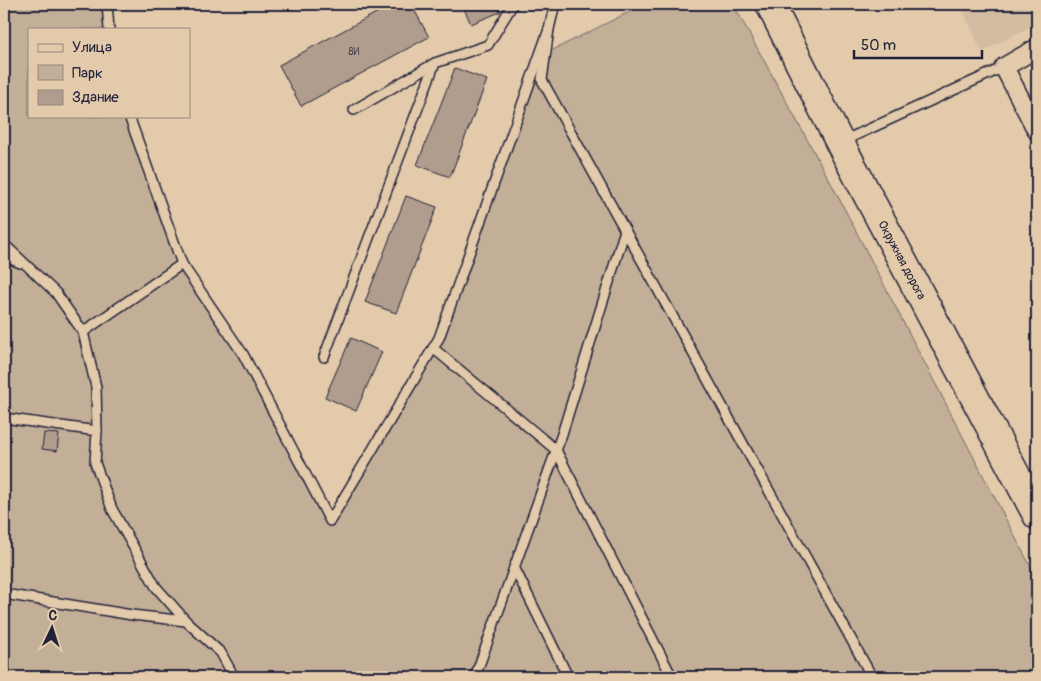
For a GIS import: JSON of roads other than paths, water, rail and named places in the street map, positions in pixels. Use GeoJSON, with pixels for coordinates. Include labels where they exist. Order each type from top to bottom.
{"type":"FeatureCollection","features":[{"type":"Feature","properties":{"kind":"highway","name":"Окружная дорога"},"geometry":{"type":"LineString","coordinates":[[770,4],[840,143],[1037,515]]}},
{"type":"Feature","properties":{"kind":"street"},"geometry":{"type":"LineString","coordinates":[[1037,48],[1004,67],[1037,131]]}},
{"type":"Feature","properties":{"kind":"lane"},"geometry":{"type":"LineString","coordinates":[[107,4],[109,28]]}},
{"type":"Feature","properties":{"kind":"lane"},"geometry":{"type":"LineString","coordinates":[[354,110],[435,62],[488,45],[513,4]]}},
{"type":"Feature","properties":{"kind":"lane"},"geometry":{"type":"LineString","coordinates":[[555,4],[549,29],[542,80],[872,677]]}},
{"type":"Feature","properties":{"kind":"lane"},"geometry":{"type":"LineString","coordinates":[[130,118],[182,264],[243,354],[330,521],[439,338],[549,29]]}},
{"type":"Feature","properties":{"kind":"lane"},"geometry":{"type":"LineString","coordinates":[[324,357],[435,62]]}},
{"type":"Feature","properties":{"kind":"lane"},"geometry":{"type":"LineString","coordinates":[[840,143],[1004,67]]}},
{"type":"Feature","properties":{"kind":"lane"},"geometry":{"type":"LineString","coordinates":[[475,677],[556,450],[625,230]]}},
{"type":"Feature","properties":{"kind":"lane"},"geometry":{"type":"LineString","coordinates":[[4,244],[56,294],[83,332],[96,388],[97,431],[95,463],[112,509],[156,587],[186,621],[221,653],[234,677]]}},
{"type":"Feature","properties":{"kind":"lane"},"geometry":{"type":"LineString","coordinates":[[4,256],[27,266]]}},
{"type":"Feature","properties":{"kind":"lane"},"geometry":{"type":"LineString","coordinates":[[83,332],[182,264]]}},
{"type":"Feature","properties":{"kind":"lane"},"geometry":{"type":"LineString","coordinates":[[433,348],[556,450],[672,677]]}},
{"type":"Feature","properties":{"kind":"lane"},"geometry":{"type":"LineString","coordinates":[[4,418],[97,431]]}},
{"type":"Feature","properties":{"kind":"lane"},"geometry":{"type":"LineString","coordinates":[[514,567],[568,677]]}},
{"type":"Feature","properties":{"kind":"lane"},"geometry":{"type":"LineString","coordinates":[[4,594],[132,615],[186,621]]}}]}
